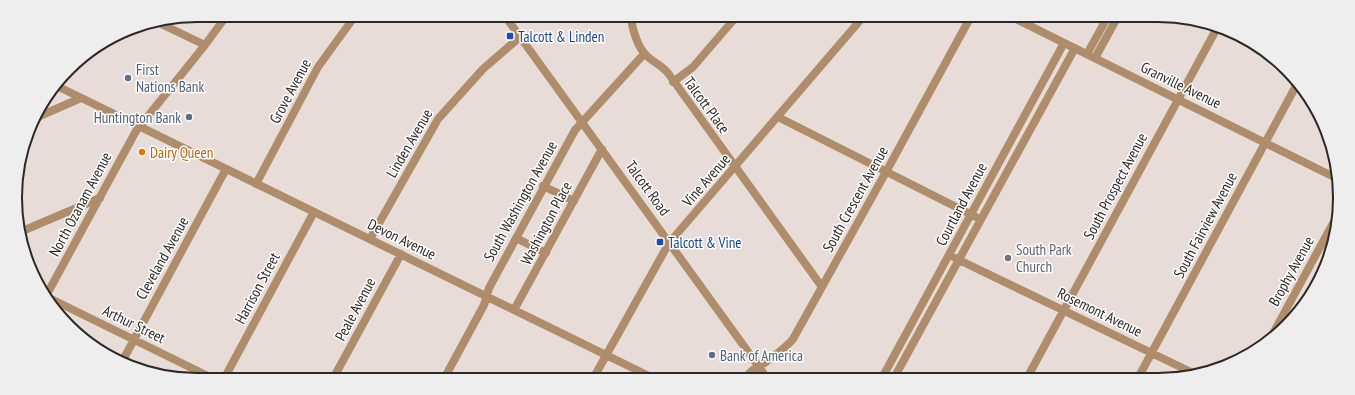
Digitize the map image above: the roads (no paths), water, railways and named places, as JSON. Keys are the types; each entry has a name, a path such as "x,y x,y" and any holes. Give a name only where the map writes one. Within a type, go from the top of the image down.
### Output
{"street":[{"name":"North Ozanam Avenue","path":"50,292 136,131 222,22"},
{"name":"Grove Avenue","path":"256,184 318,67 351,22"},
{"name":"Talcott Road","path":"509,22 763,373"},
{"path":"633,22 638,43 644,54"},
{"path":"673,82 693,67 732,22"},
{"name":"Vine Avenue","path":"596,373 669,243 859,22"},
{"name":"South Crescent Avenue","path":"749,373 790,342 886,172 968,22"},
{"name":"Granville Avenue","path":"1022,22 1331,175"},
{"path":"1091,56 1105,22"},
{"path":"1091,56 1114,22"},
{"path":"163,25 205,45"},
{"name":"South Prospect Avenue","path":"1030,373 1214,31"},
{"name":"Linden Avenue","path":"370,240 438,119 483,69 520,37"},
{"name":"Courtland Avenue","path":"885,373 1064,43"},
{"name":"Courtland Avenue","path":"897,373 1074,48"},
{"name":"Talcott Place","path":"644,54 664,68 822,287"},
{"name":"South Washington Avenue","path":"447,373 484,305 489,288 575,130 644,54"},
{"name":"Devon Avenue","path":"61,88 641,373"},
{"name":"South Fairview Avenue","path":"1141,373 1295,88"},
{"path":"43,114 80,98"},
{"path":"778,117 980,219"},
{"name":"Washington Place","path":"514,310 602,149"},
{"name":"Cleveland Avenue","path":"124,357 226,169"},
{"path":"544,186 574,201"},
{"path":"25,230 100,198"},
{"name":"Harrison Street","path":"227,373 314,212"},
{"name":"Brophy Avenue","path":"1277,326 1330,226"},
{"path":"516,238 546,253"},
{"name":"Peale Avenue","path":"336,373 400,254"},
{"name":"Rosemont Avenue","path":"949,255 1187,370"},
{"name":"Arthur Street","path":"56,302 202,373"}],"place":[{"name":"Talcott & Linden","path":"510,36"},
{"name":"First Nations Bank","path":"128,78"},
{"name":"Huntington Bank","path":"189,117"},
{"name":"Dairy Queen","path":"142,152"},
{"name":"Talcott & Vine","path":"660,242"},
{"name":"South Park Church","path":"1008,258"},
{"name":"Bank of America","path":"712,355"}]}
